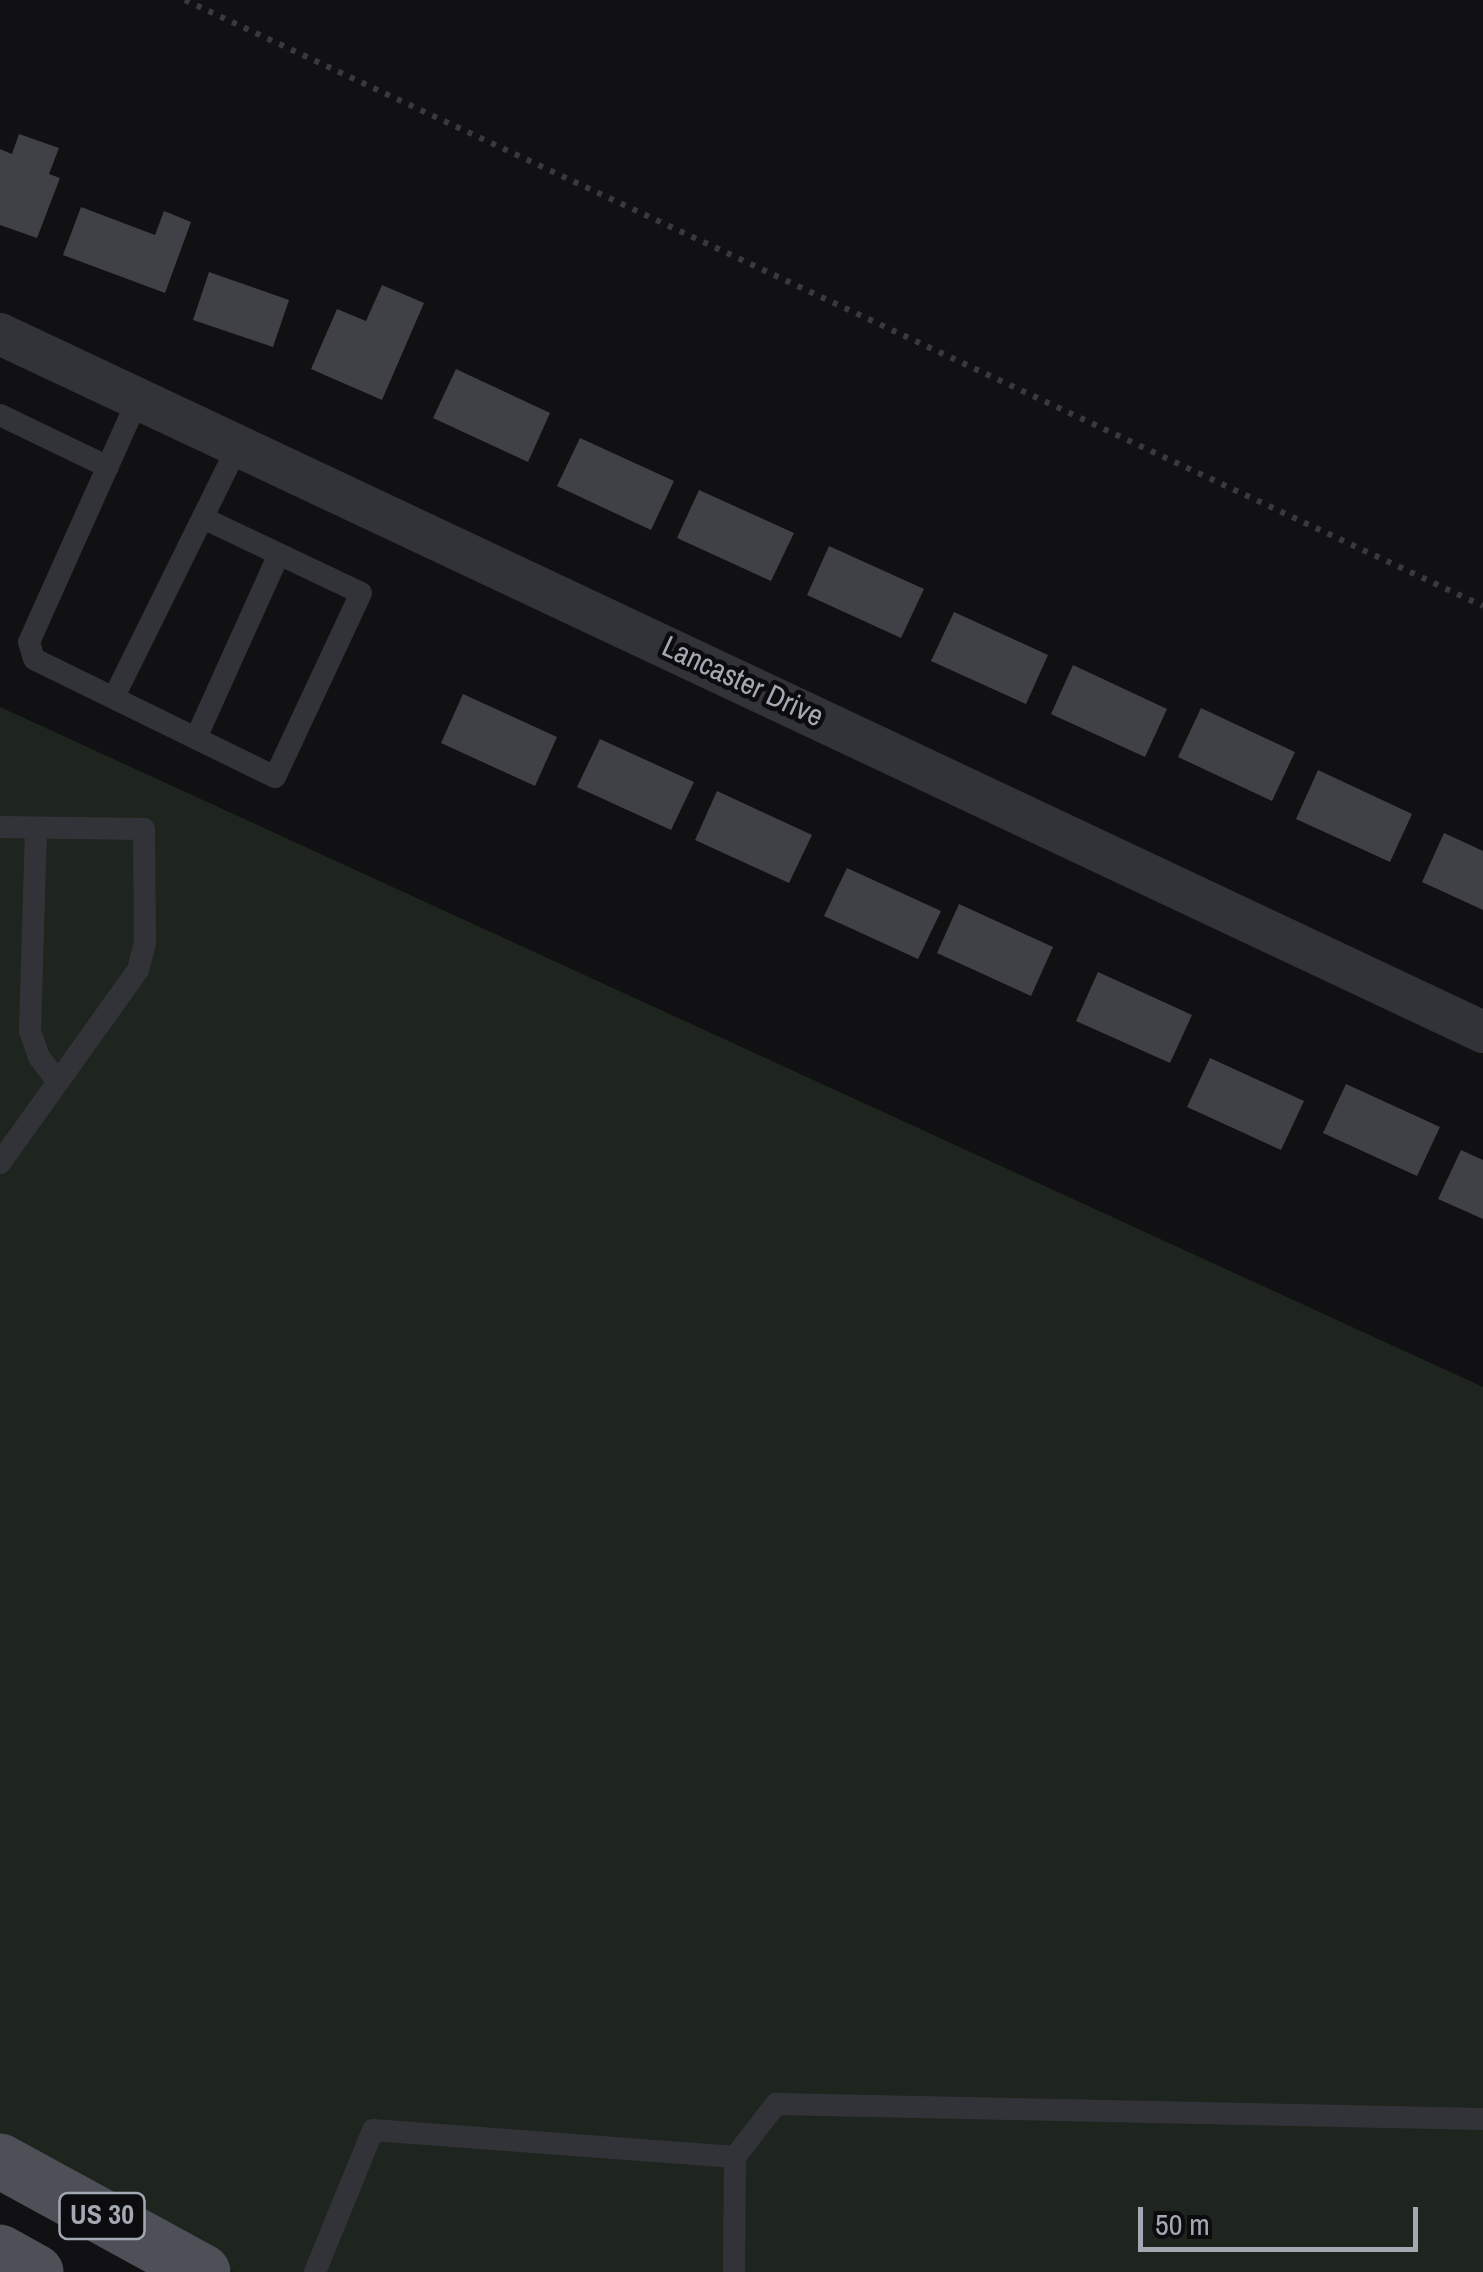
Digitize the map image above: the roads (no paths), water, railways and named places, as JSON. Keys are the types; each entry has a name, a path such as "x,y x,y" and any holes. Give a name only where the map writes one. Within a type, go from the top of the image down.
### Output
{"main road":[{"name":"US 30","path":"0,2161 203,2272"},
{"name":"US 30","path":"0,2252 36,2272"}],"street":[{"name":"Lancaster Drive","path":"0,334 1483,1032"}],"lane":[{"path":"138,399 30,642 34,659 274,777 361,593 203,518"},
{"path":"0,415 108,467"},
{"path":"114,697 238,446"},
{"path":"196,738 279,554"},
{"path":"0,828 144,829 145,943 138,970 0,1163"},
{"path":"36,828 30,1031 38,1058 58,1082"},
{"path":"734,2272 735,2157 776,2104 1483,2119"},
{"path":"315,2272 373,2130 735,2157"}]}
